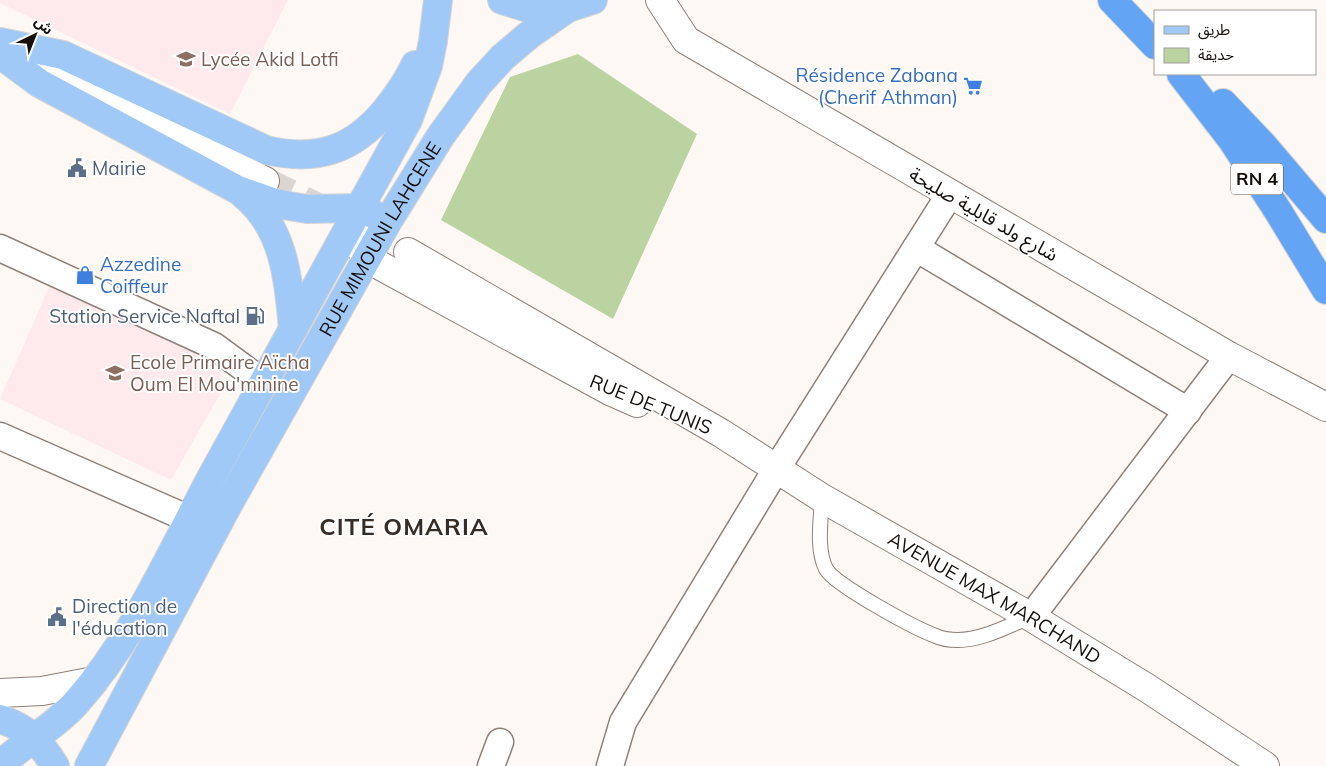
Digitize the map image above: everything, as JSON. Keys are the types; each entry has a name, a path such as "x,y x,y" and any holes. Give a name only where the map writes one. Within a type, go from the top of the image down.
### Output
{"highway":[{"path":"1112,0 1154,37"},
{"path":"1112,0 1154,44"},
{"name":"RN 4","path":"1182,75 1232,140 1326,290"},
{"path":"1194,75 1262,145 1326,219"}],"main road":[{"path":"502,0 528,8 581,4"},
{"name":"شارع ولد قابلية صليحة","path":"660,0 686,40 1228,356 1320,405"},
{"name":"RUE MIMOUNI LAHCENE","path":"90,766 229,503 368,260 388,220 456,113 478,83 528,35 581,4"},
{"path":"0,42 63,56 266,150 286,155 307,155 326,152 344,146 361,136 378,120 411,74 437,8"},
{"name":"RUE MIMOUNI LAHCENE","path":"0,765 16,750 60,719 94,681 129,633 263,382 408,120 428,66 437,8"},
{"path":"0,49 265,181"},
{"path":"0,54 39,82 238,190 255,204 271,227 281,249 287,274 293,329"},
{"path":"238,190 289,206 307,209 360,208 388,220"},
{"path":"360,208 361,249 368,260"},
{"name":"RUE DE TUNIS","path":"408,252 721,433"},
{"name":"RUE DE TUNIS","path":"368,260 610,392 721,433"},
{"name":"AVENUE MAX MARCHAND","path":"721,433 822,498 1031,617 1147,688 1265,766"},
{"path":"0,692 42,691 94,681"},
{"path":"0,718 14,724 35,738 55,766"}],"street":[{"path":"610,766 623,722 777,468 950,194"},
{"path":"0,248 214,346 263,382"},
{"path":"916,248 1188,411"},
{"path":"1031,617 1228,356"},
{"path":"0,436 189,519"},
{"path":"491,766 500,742"}],"lane":[{"path":"822,498 820,552 827,570 840,584 921,631 938,638 958,640 977,638 1031,617"}],"shaded area":[{"name":"Lycée Akid Lotfi","path":"0,0 288,0 230,114 0,3"},
{"name":"Ecole Primaire Aïcha Oum El Mou'minine","path":"50,285 216,359 224,387 171,480 0,399"}],"green space":[{"path":"578,54 697,134 613,319 441,220 510,77"}],"tunnel":[{"path":"265,181 320,208"}],"place":[{"name":"Lycée Akid Lotfi","path":"186,59"},
{"name":"Résidence Zabana (Cherif Athman)","path":"973,86"},
{"name":"Mairie","path":"77,168"},
{"name":"Azzedine Coiffeur","path":"85,275"},
{"name":"Station Service Naftal","path":"255,316"},
{"name":"Ecole Primaire Aïcha Oum El Mou'minine","path":"115,373"},
{"name":"Direction de l'éducation","path":"57,617"}],"district":[{"name":"CITÉ OMARIA","path":"404,527"}]}
